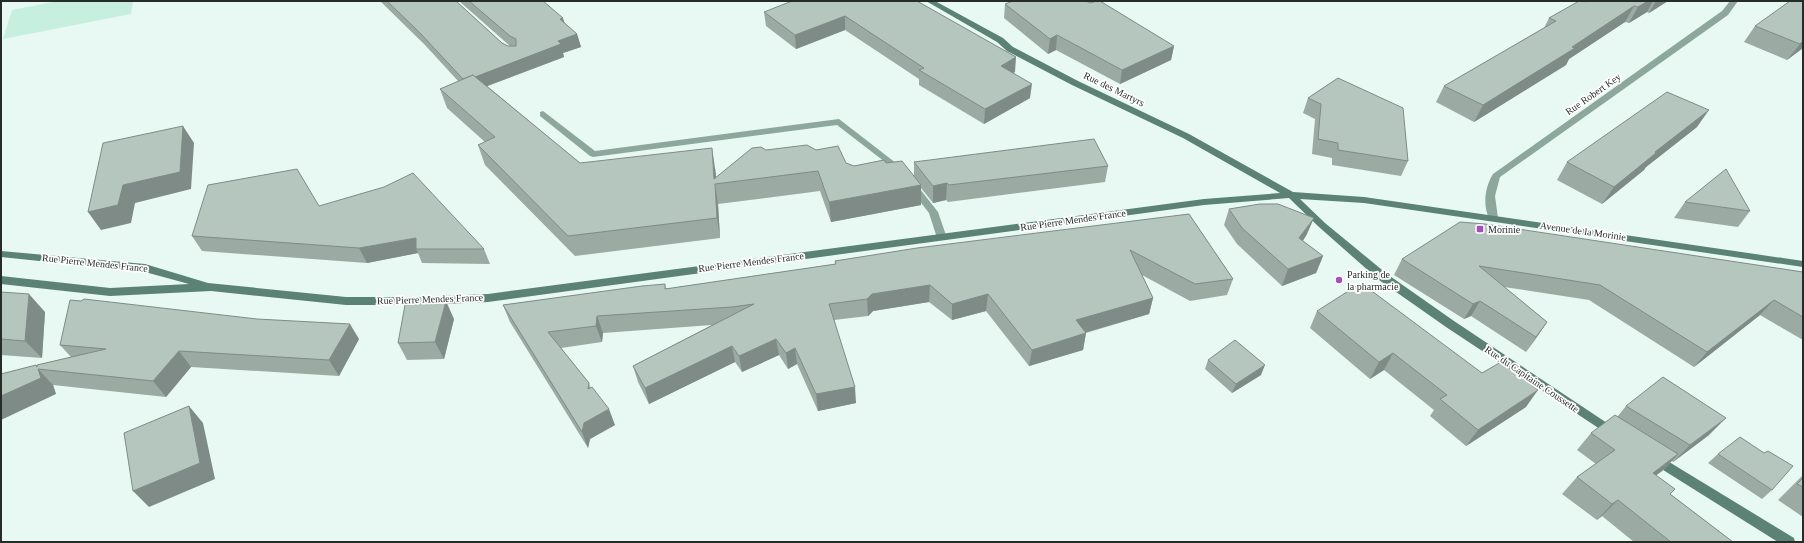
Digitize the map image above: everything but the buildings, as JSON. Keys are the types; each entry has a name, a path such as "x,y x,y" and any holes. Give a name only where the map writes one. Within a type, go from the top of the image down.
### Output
{"main road":[{"name":"Rue des Martyrs","path":"930,1 1000,40 1010,49 1075,83 1186,136 1290,195"},
{"name":"Avenue de la Morinie","path":"1290,195 1364,200 1803,264"},
{"name":"Rue Pierre Mendes France","path":"1,280 110,292 211,287 346,301 420,301 488,298 1204,202 1290,195"},
{"name":"Rue du Capitaine Coussette","path":"1290,195 1322,225 1383,277 1450,324 1620,437"},
{"name":"Rue Pierre Mendes France","path":"1,254 145,268 211,287"},
{"path":"1647,454 1789,542"}],"street":[{"name":"Rue Robert Key","path":"1493,218 1488,197 1496,176 1726,13 1734,1"},
{"path":"543,114 594,154 839,122 899,168 933,212 942,238"}],"green space":[{"path":"58,1 133,1 131,14 3,39 12,10"}],"place":[{"name":"Morinie","path":"1480,229"},
{"name":"Parking de la pharmacie","path":"1339,280"}]}
